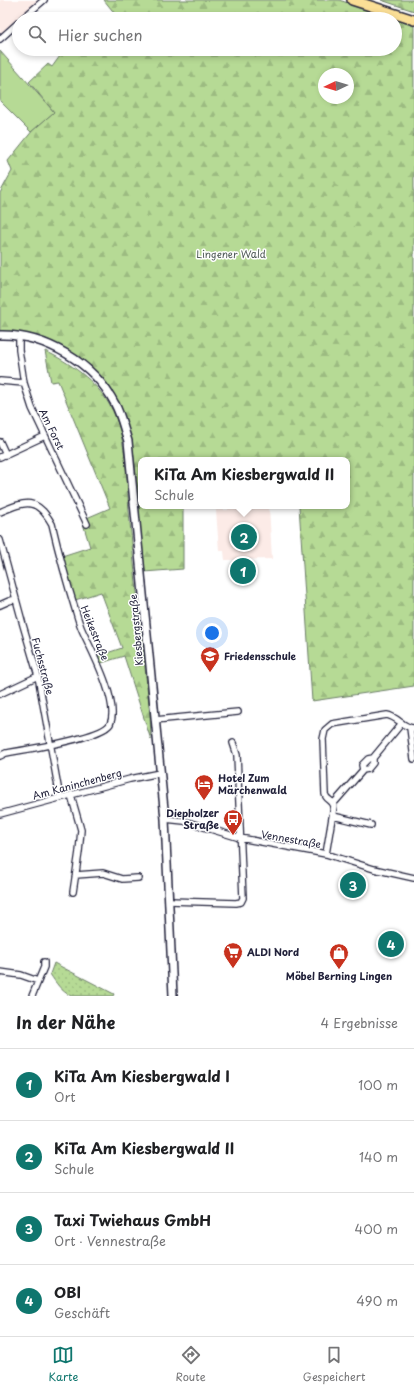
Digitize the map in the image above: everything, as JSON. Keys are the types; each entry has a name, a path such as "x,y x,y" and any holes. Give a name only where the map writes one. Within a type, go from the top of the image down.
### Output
{"main road":[{"path":"352,0 389,12"},
{"path":"402,16 414,20"}],"street":[{"path":"30,12 44,0"},
{"path":"0,40 12,29"},
{"name":"Kiesbergstraße","path":"0,335 42,342 61,350 92,373 104,387 115,404 128,441 154,720 165,819 173,996"},
{"name":"Am Forst","path":"19,337 19,350 24,382 32,408 87,524"},
{"path":"0,381 24,382"},
{"path":"0,457 45,436"},
{"path":"0,442 6,454"},
{"name":"Heikestraße","path":"0,512 17,505 26,504 34,505 46,513 49,518 83,632 102,674 111,705 112,716 110,724 104,730 96,734 50,746 6,753 0,756"},
{"name":"Fuchsstraße","path":"0,540 38,676 60,798"},
{"path":"0,605 16,599"},
{"path":"0,694 38,676"},
{"path":"154,720 238,712"},
{"path":"334,803 326,797 325,794 323,739 324,733 332,724 388,715 392,716 412,728 414,759"},
{"path":"326,854 334,803 362,770 368,769 373,763 373,758 402,723"},
{"path":"169,901 228,903 240,902 243,898 237,755 233,743"},
{"name":"Am Kaninchenberg","path":"0,814 130,779 160,773"},
{"path":"71,795 81,830 73,892"},
{"path":"333,816 371,825"},
{"name":"Vennestraße","path":"165,819 184,821 240,838 326,854 374,869 414,878"},
{"path":"76,875 103,873 122,879 138,878"},
{"path":"32,996 44,967 44,962"},
{"path":"0,972 21,975 38,981"}],"shaded area":[{"path":"0,0 40,0 27,12 12,12 12,26 0,37"},
{"path":"269,509 272,559 225,560 224,551 219,551 216,510"}],"green space":[{"name":"Lingener Wald","path":"104,0 339,0 375,12 114,12"},
{"path":"381,0 414,0 414,11"},
{"name":"Lingener Wald","path":"402,21 414,25 414,686 312,701 299,509 350,509 350,457 138,457 138,501 135,465 131,440 125,419 92,373 31,337 0,331 0,193 12,171 8,161 33,130 54,112 29,82 48,64 52,67 60,56 402,56"},
{"path":"0,51 54,112 31,132 0,101"},
{"path":"45,351 81,373 97,388 109,404 120,431 126,462 132,547 150,713 151,740 124,656 101,663 98,656 122,648 101,592 75,600 62,556 90,547 82,520 110,508 58,381 51,382"},
{"name":"Lingener Wald","path":"139,509 183,509 183,569 144,572"},
{"path":"54,963 114,994 113,996 71,996 67,994 50,974"}],"place":[{"name":"KiTa Am Kiesbergwald II","path":"244,537"},
{"name":"KiTa Am Kiesbergwald I","path":"243,571"},
{"name":"Friedensschule","path":"210,673"},
{"name":"Hotel Zum Märchenwald","path":"204,801"},
{"name":"Diepholzer Straße","path":"233,836"},
{"name":"Taxi Twiehaus GmbH","path":"353,885"},
{"name":"OBI","path":"391,944"},
{"name":"ALDI Nord","path":"233,969"},
{"name":"Möbel Berning Lingen","path":"339,970"}]}
